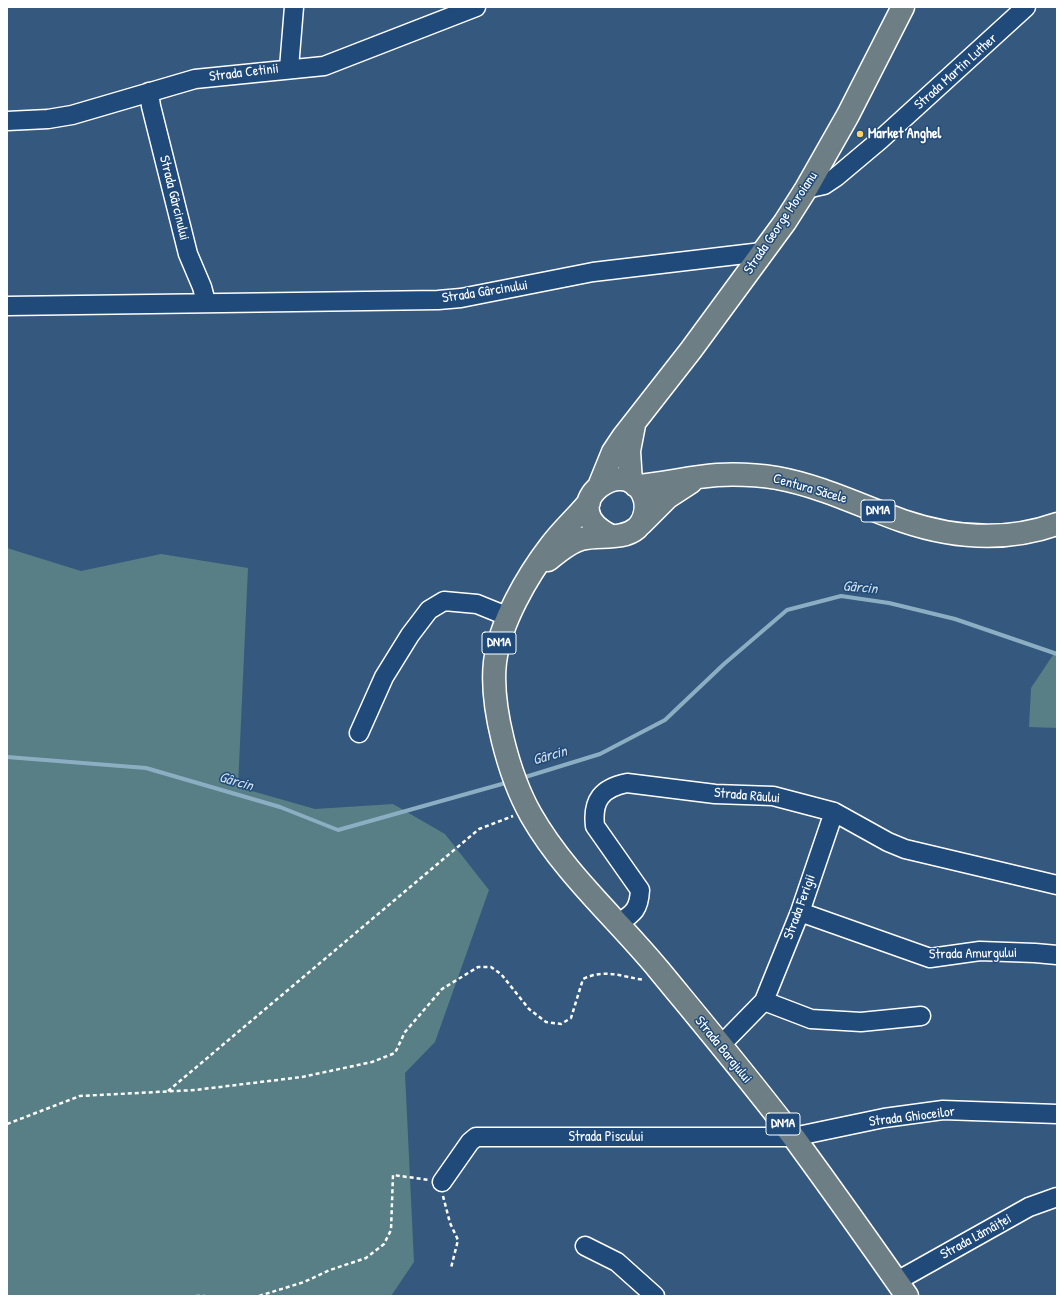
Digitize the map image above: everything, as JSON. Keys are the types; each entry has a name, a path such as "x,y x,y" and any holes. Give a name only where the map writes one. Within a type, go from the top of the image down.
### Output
{"main road":[{"name":"Strada George Moroianu","path":"600,484 613,452 634,422 691,350 806,189 844,122 903,7"},
{"path":"634,422 630,451 634,484 642,492 645,505 644,517 640,525"},
{"name":"Centura Săcele","path":"634,484 700,477 737,475 763,476 791,481 826,491 903,521 948,533 992,536 1032,531 1057,524"},
{"name":"Centura Săcele","path":"640,525 668,497 700,477"},
{"name":"DN1A","path":"530,813 506,753 498,717 494,689 495,663 499,644 509,617 531,575 551,544 589,502 592,493 600,484 610,479 621,479 634,484"},
{"path":"589,502 589,514 593,523 600,530 611,536"},
{"name":"DN1A","path":"531,575 568,545 586,538 622,536 633,532 640,525"},
{"name":"Strada Barajului","path":"530,813 565,864 661,972 793,1137 901,1291"}],"street":[{"path":"289,68 294,7"},
{"name":"Strada Cetinii","path":"7,121 48,119 72,115 195,79 289,68 324,66 476,7"},
{"name":"Strada Martin Luther","path":"806,189 824,185 836,177 880,140 1026,7"},
{"name":"Strada Gârcinului","path":"150,92 151,106 188,254 202,287 206,302"},
{"name":"Strada Gârcinului","path":"7,306 206,302 438,300 461,298 593,272 762,252"},
{"path":"359,733 384,678 410,635 428,610 444,602 477,604 509,617"},
{"name":"Strada Râului","path":"619,923 634,913 639,902 640,890 595,826 594,814 596,803 601,796 617,786 627,784 640,784 715,794 773,796 834,812 888,842 905,849 1057,885"},
{"name":"Strada Ferigii","path":"720,1046 764,1001 800,912 834,812"},
{"name":"Strada Amurgului","path":"800,912 930,958 980,951 1035,953 1057,956"},
{"path":"764,1001 811,1019 861,1022 920,1016"},
{"name":"Strada Ghioceilor","path":"793,1137 884,1118 943,1110 1057,1114"},
{"name":"Strada Piscului","path":"442,1182 470,1142 476,1137 793,1137"},
{"name":"Strada Lămâiței","path":"901,1291 1029,1207 1057,1197"},
{"path":"585,1246 617,1262 655,1296"}],"path":[{"path":"168,1091 479,829 506,817 530,813"},
{"path":"7,1124 80,1096 168,1091 302,1077 372,1062 395,1053 404,1032 442,989 478,967 491,967 501,974 529,1009 546,1022 561,1024 571,1018 583,979 596,973 614,973 647,980 661,972"},
{"path":"259,1296 304,1282 330,1270 366,1258 384,1244 391,1230 393,1175 442,1182 445,1207 450,1223 458,1240 451,1268"},
{"path":"196,1296 205,1296"}],"green space":[{"path":"7,548 81,571 161,554 248,568 238,787 315,809 393,804 445,834 489,890 435,1042 405,1073 414,1262 391,1296 7,1296"},
{"path":"1057,649 1057,728 1029,727 1031,688"}],"waterway":[{"name":"Gârcin","path":"522,778 600,754 665,720 724,664 787,610 841,596 889,603 955,619 1057,654"},
{"name":"Gârcin","path":"7,757 146,768 280,807 338,830 509,782"}],"place":[{"name":"Market Anghel","path":"860,134"}]}
